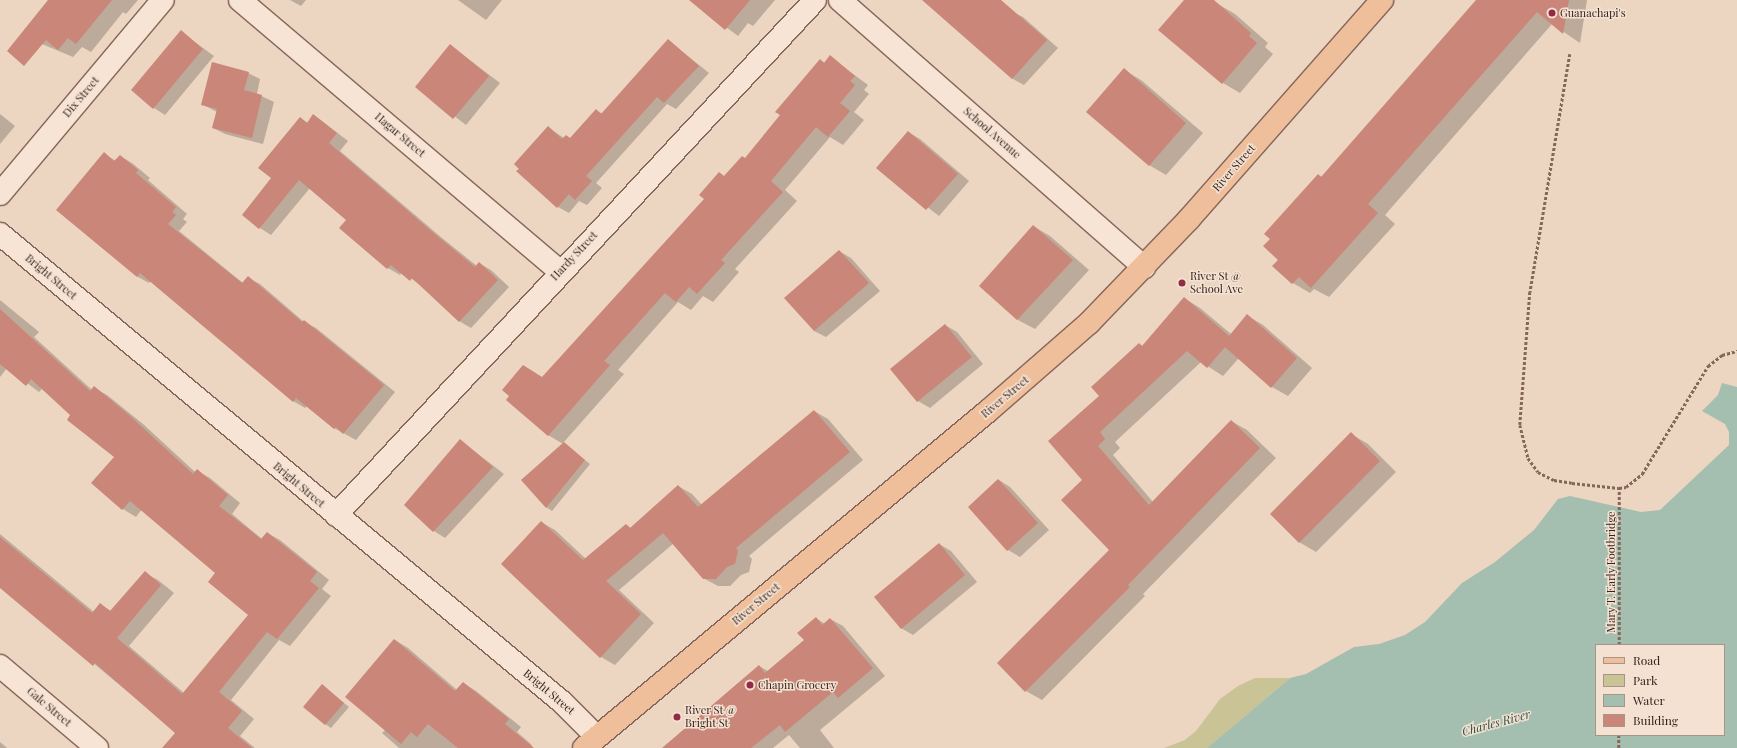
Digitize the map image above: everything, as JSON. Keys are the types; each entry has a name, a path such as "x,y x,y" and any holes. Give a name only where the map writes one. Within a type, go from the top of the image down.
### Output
{"main road":[{"name":"River Street","path":"590,742 1046,362 1144,267 1382,0"}],"street":[{"name":"Dix Street","path":"0,194 163,0"},
{"name":"Hagar Street","path":"240,0 560,271"},
{"name":"Hardy Street","path":"336,515 560,271 815,0"},
{"name":"School Avenue","path":"840,0 1144,267"},
{"name":"Bright Street","path":"0,234 562,702 590,742"},
{"name":"Gale Street","path":"0,666 97,748"}],"path":[{"path":"1570,54 1530,292 1520,425 1528,458 1538,472 1554,480 1619,488 1626,487 1642,474 1708,366 1722,355 1737,352"},
{"name":"Mary T. Early Footbridge","path":"1619,488 1619,644"},
{"path":"1619,736 1619,748"}],"green space":[{"path":"1255,678 1290,678 1207,748 1164,748 1185,740 1196,731 1220,699 1238,686"}],"water":[{"name":"Charles River","path":"1722,383 1737,387 1737,748 1207,748 1290,678 1306,674 1354,647 1379,644 1405,635 1425,622 1462,583 1495,562 1534,530 1558,499 1570,496 1641,512 1660,510 1729,445 1729,432 1725,424 1702,411 1718,395"}],"building":[{"path":"48,0 112,0 76,44 68,38 58,50 46,40 24,66 7,51"},
{"path":"689,0 750,0 725,30"},
{"path":"922,0 1001,0 1047,40 1012,79"},
{"path":"1184,0 1214,0 1251,33 1249,36 1257,43 1222,84 1158,30"},
{"path":"1476,0 1569,0 1563,34 1537,12 1368,204 1378,213 1311,288 1299,277 1292,284 1272,266 1278,260 1263,246 1270,239 1264,234 1318,174 1321,177"},
{"path":"181,30 203,49 153,109 131,90"},
{"path":"668,39 699,66 664,103 657,97 586,176 592,181 575,200 569,194 557,208 516,171 519,169 514,164 548,126 562,139 566,135 570,138 596,109 601,114"},
{"path":"450,44 489,76 453,119 415,87"},
{"path":"830,55 855,76 850,81 855,85 840,103 850,111 828,137 816,127 771,181 783,192 721,260 725,263 697,294 689,287 676,302 665,293 604,361 610,365 548,436 506,400 509,396 502,390 523,365 542,377 704,199 699,195 719,172 724,176 742,156 745,158 780,115 775,112 820,59 824,63"},
{"path":"212,62 249,72 244,90 262,95 252,138 212,128 217,109 201,105"},
{"path":"1124,68 1186,123 1149,166 1086,112"},
{"path":"313,114 337,133 329,143 475,267 479,262 498,280 459,322 412,278 410,281 391,265 387,269 339,228 346,220 299,180 259,229 242,215 271,178 258,168 300,117 307,123"},
{"path":"908,131 958,174 926,210 876,168"},
{"path":"104,152 114,161 120,155 138,170 136,173 176,207 172,212 176,215 168,224 242,283 248,276 302,322 304,320 384,385 343,434 336,427 334,429 296,398 293,402 140,273 137,277 56,210"},
{"path":"1033,225 1073,260 1017,320 979,286"},
{"path":"839,250 869,283 814,331 784,298"},
{"path":"1184,297 1229,336 1247,314 1297,358 1271,388 1225,347 1207,368 1187,351 1100,432 1105,439 1098,446 1149,505 1231,420 1260,448 1128,585 1130,587 1025,692 997,663 1109,550 1061,500 1082,480 1048,441 1099,396 1091,387 1139,343 1142,346"},
{"path":"0,309 90,391 94,386 129,415 193,474 197,469 228,495 219,506 261,539 267,532 317,572 310,581 319,588 277,639 267,632 219,692 242,711 228,728 252,748 162,748 175,733 95,663 93,666 0,588 0,537 92,613 100,603 110,611 145,571 161,585 117,638 182,694 248,615 208,582 215,573 130,501 122,510 91,483 114,457 67,420 70,415 31,379 26,386 0,364"},
{"path":"945,324 972,357 917,402 890,369"},
{"path":"814,410 850,452 736,548 738,551 735,564 727,567 716,579 703,579 663,533 606,581 641,614 600,658 501,564 541,521 583,560 626,524 630,528 678,485 698,507"},
{"path":"1351,432 1380,461 1299,543 1270,514"},
{"path":"460,439 493,467 433,532 404,505"},
{"path":"564,442 585,460 546,508 521,480"},
{"path":"998,479 1038,523 1007,551 968,507"},
{"path":"939,543 965,575 901,629 874,597"},
{"path":"816,617 822,625 830,618 873,668 838,698 833,692 785,732 780,725 751,748 662,748 759,665 765,673 804,640 797,633"},
{"path":"394,639 455,691 463,682 509,719 505,724 534,748 458,748 428,724 417,737 411,732 401,744 345,697"},
{"path":"322,684 344,703 325,725 303,707"}],"place":[{"name":"Guanachapi's","path":"1552,13"},
{"name":"River St @ School Ave","path":"1182,283"},
{"name":"Chapin Grocery","path":"750,685"},
{"name":"River St @ Bright St","path":"677,717"}]}
